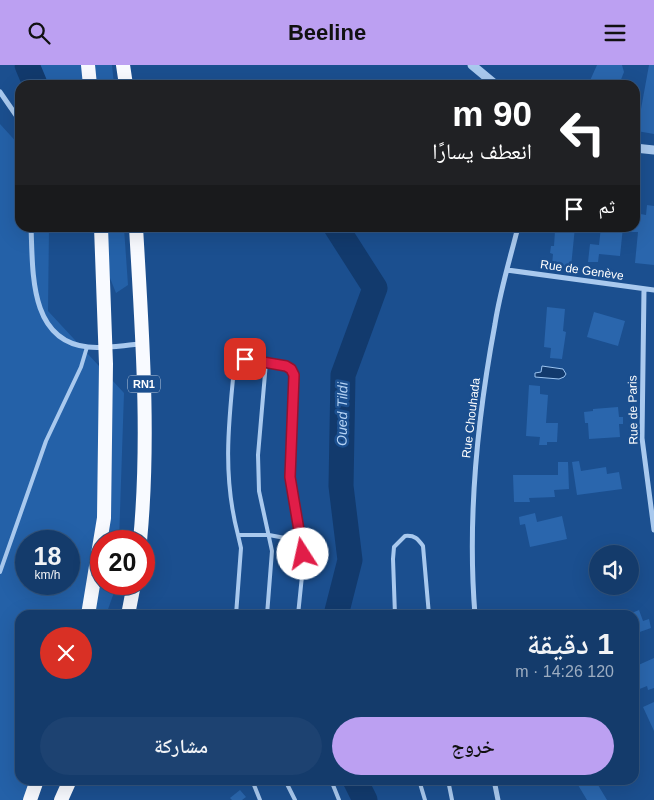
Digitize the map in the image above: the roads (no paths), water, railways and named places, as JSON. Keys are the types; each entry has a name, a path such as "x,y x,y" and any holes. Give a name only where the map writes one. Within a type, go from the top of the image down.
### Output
{"highway":[{"path":"88,65 90,80"},
{"path":"124,65 126,80"},
{"path":"89,610 104,518 106,347 101,232"},
{"name":"RN1","path":"136,232 143,343 145,453 141,530"},
{"path":"129,610 132,595"},
{"path":"30,800 35,785"},
{"path":"61,800 68,785"}],"street":[{"path":"472,65 490,80"},
{"path":"0,92 15,114"},
{"path":"640,149 654,150"},
{"path":"31,232 33,276 38,302 48,327 62,340 86,347 143,343"},
{"name":"Rue Chouhada","path":"474,610 471,509 477,441 495,322 517,232"},
{"name":"Rue de Genève","path":"507,270 654,290"},
{"name":"Rue de Paris","path":"644,289 642,438 654,530"},
{"path":"495,785 498,800"}],"lane":[{"path":"0,572 46,441 81,367 86,347"},
{"path":"236,610 241,548 230,496 227,456 234,369 239,360 245,359 286,366 291,369 294,375 290,477 301,541 303,566 299,610"},
{"path":"266,362 258,455 259,491 272,551 267,610"},
{"path":"238,535 269,535 301,541"},
{"path":"395,610 392,559 394,547 405,536 411,536 418,539 424,546 429,610"},
{"path":"254,785 259,799"},
{"path":"288,785 295,800"},
{"path":"333,785 339,800"},
{"path":"420,785 425,800"},
{"path":"449,785 452,800"}],"waterway":[{"name":"Oued Tildi","path":"27,65 33,80"},
{"name":"Oued Tildi","path":"337,610 350,560 341,486 343,375 375,288 339,232"},
{"name":"Oued Tildi","path":"358,785 365,800"}]}
